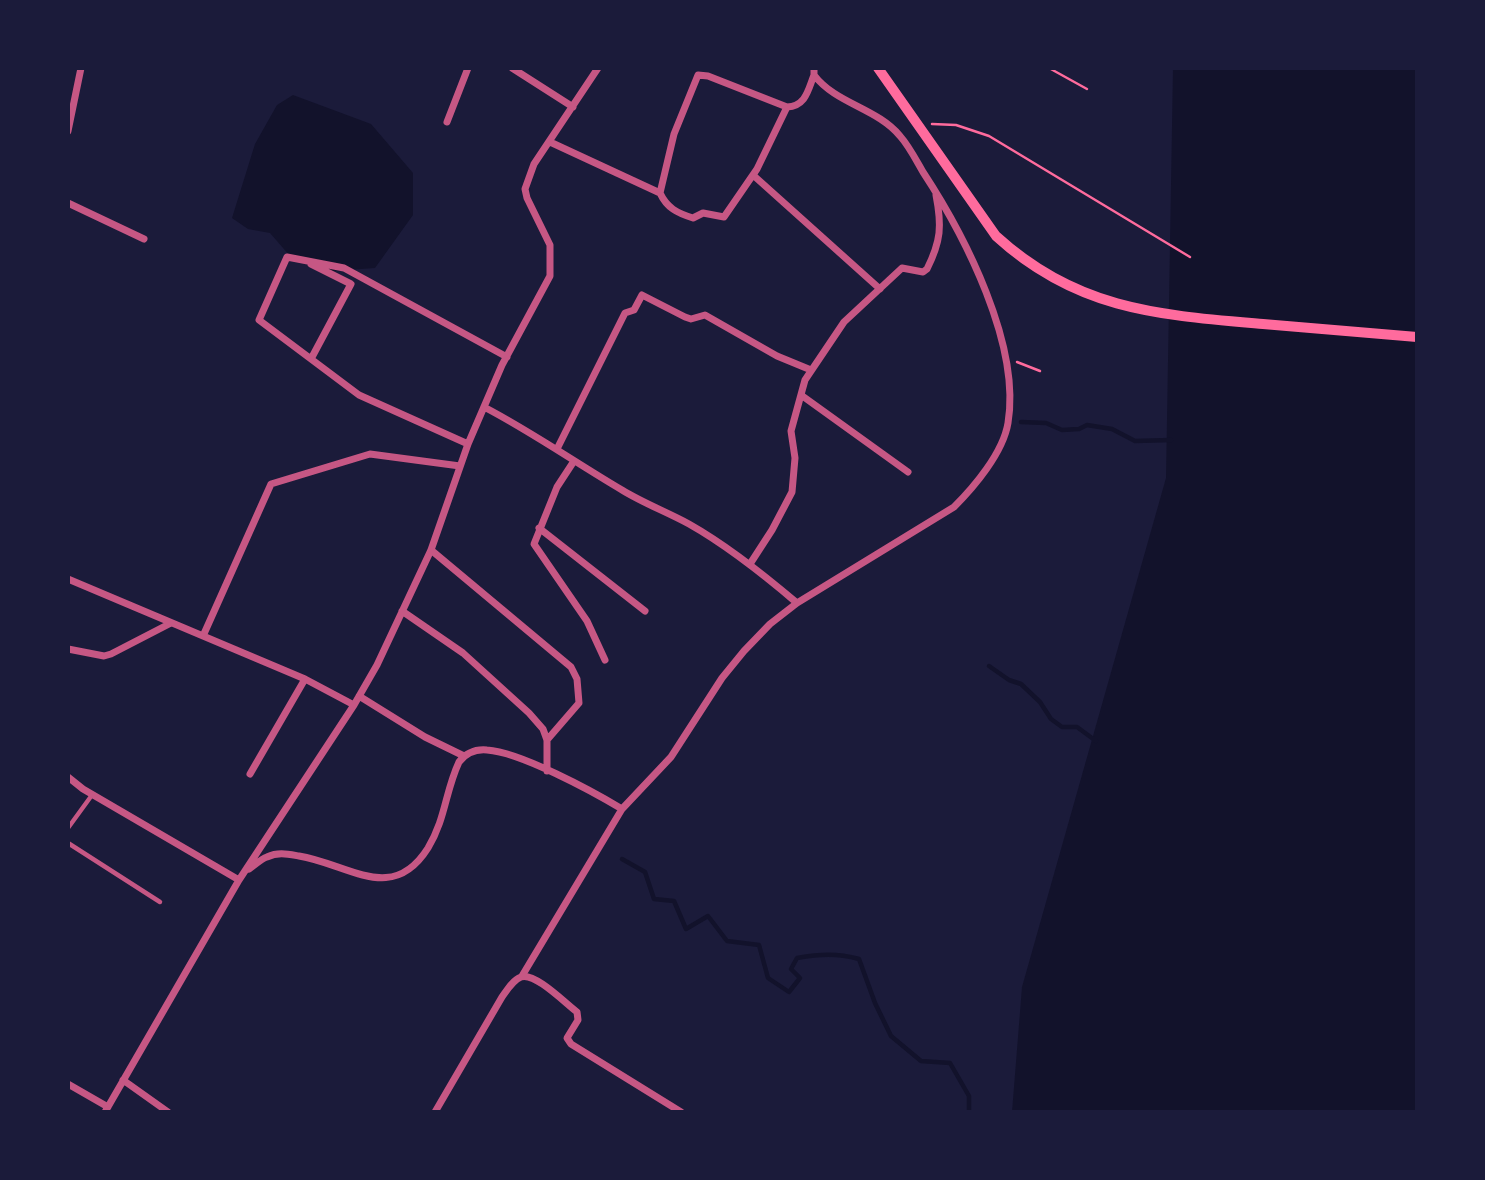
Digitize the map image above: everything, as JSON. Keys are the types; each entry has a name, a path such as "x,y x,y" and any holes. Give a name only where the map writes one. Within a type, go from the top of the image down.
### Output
{"main road":[{"path":"878,68 996,236 1019,257 1079,291 1125,307 1174,317 1417,337"}],"street":[{"path":"68,131 81,68"},
{"path":"447,122 468,68"},
{"path":"512,68 573,107"},
{"path":"68,1084 106,1109 239,880 359,696 431,550 468,444 484,407 550,276 550,245 525,189 534,164 598,68"},
{"path":"787,107 752,175 723,218 704,214 693,218 676,213 664,202 660,193 674,134 700,74 787,107 795,107 805,98 814,72"},
{"path":"435,1112 502,997 522,976 622,809 670,757 722,678 744,651 770,624 797,603 954,507 972,488 1002,441 1008,426 1010,408 1007,359 987,298 966,247 936,191 900,136 864,110 822,86 814,72"},
{"path":"550,142 660,193"},
{"path":"752,175 880,289"},
{"path":"750,564 782,514 792,492 794,458 791,431 803,385 844,322 902,268 923,272 927,269 941,236 936,191"},
{"path":"68,203 144,239"},
{"path":"468,444 359,395 259,320 287,257 344,268 507,357"},
{"path":"302,260 351,284 311,359"},
{"path":"557,449 625,313 634,310 642,295 691,319 705,315 777,356 811,370"},
{"path":"801,395 908,472"},
{"path":"484,407 626,493 689,524 750,564 797,603"},
{"path":"204,636 271,484 370,454 460,466"},
{"path":"573,461 557,487 534,540 535,547 587,621 605,660"},
{"path":"539,528 645,611"},
{"path":"431,550 571,667 576,679 579,703 547,740"},
{"path":"68,579 305,679 354,705"},
{"path":"402,611 463,653 529,713 543,729 547,740 547,771"},
{"path":"68,649 104,656 171,623"},
{"path":"250,774 305,679"},
{"path":"359,696 425,737 464,756 485,750 499,752 547,771 622,809"},
{"path":"246,872 265,857 281,853 384,879 406,874 427,848 442,820 454,773 464,756"},
{"path":"68,777 92,794 239,880"},
{"path":"522,976 541,982 577,1012 578,1020 567,1038 571,1044 681,1112"},
{"path":"123,1080 168,1112"}],"lane":[{"path":"68,828 92,794"},
{"path":"68,844 160,902"}],"path":[{"path":"1049,68 1087,89"},
{"path":"923,125 939,122 989,136 1190,257"},
{"path":"1007,359 1040,371"}],"shaded area":[{"path":"1173,68 1417,68 1417,1112 1012,1112 1022,987 1166,478"},
{"path":"293,95 371,124 413,173 413,215 375,268 332,271 290,256 270,233 248,229 232,218 255,144 277,105"}],"waterway":[{"path":"1021,422 1046,423 1062,430 1079,429 1087,425 1112,429 1135,441 1171,440"},
{"path":"989,666 1009,680 1021,684 1040,702 1051,719 1062,727 1077,727 1096,741"},
{"path":"622,859 645,872 654,899 674,901 686,929 708,916 727,941 759,945 768,978 789,992 800,978 791,969 797,958 828,955 859,959 875,1003 891,1036 921,1061 950,1063 969,1096 969,1112"}]}
